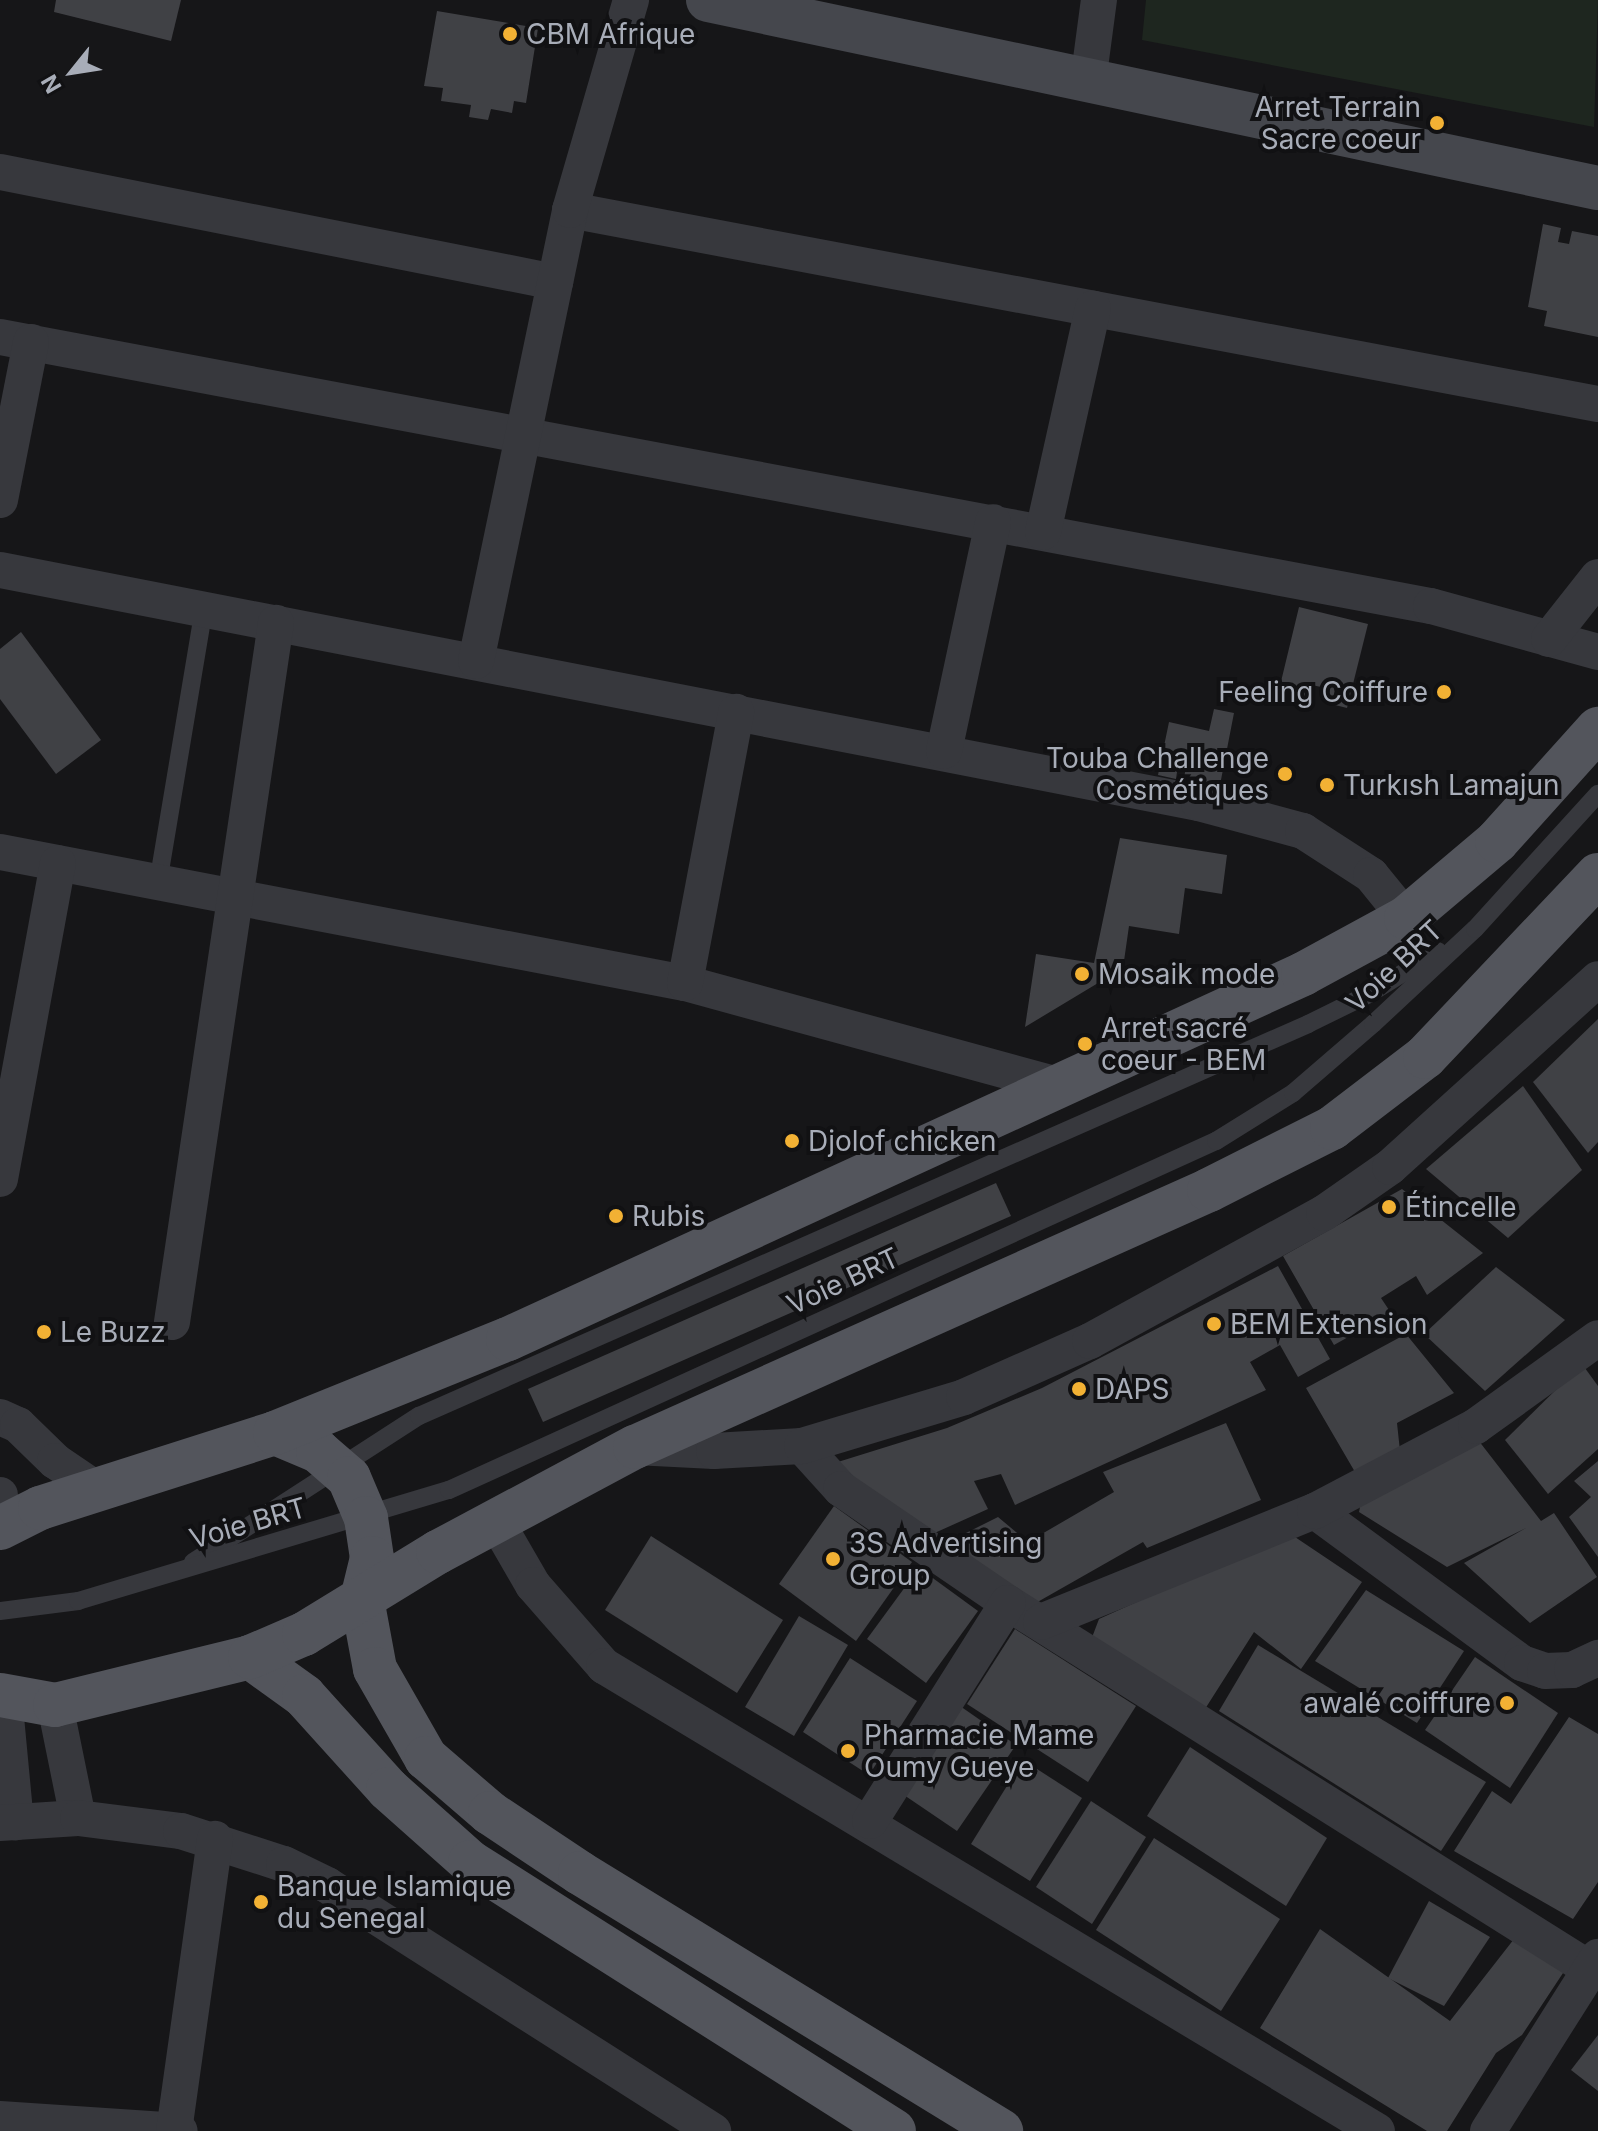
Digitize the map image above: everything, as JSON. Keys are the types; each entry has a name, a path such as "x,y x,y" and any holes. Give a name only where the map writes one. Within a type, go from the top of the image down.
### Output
{"main road":[{"path":"0,1528 96,1489 194,1463 275,1433 646,1278 1055,1084 1303,974 1406,918 1497,841 1598,729"},
{"path":"1,1694 55,1705 250,1657 304,1634 496,1521 635,1447 1209,1190 1332,1128 1425,1057 1598,875"},
{"path":"275,1433 318,1451 349,1478 366,1518 372,1558 362,1599 375,1669 426,1758 490,1813 1001,2131"},
{"path":"250,1657 304,1696 388,1789 470,1862 894,2131"}],"street":[{"path":"476,661 521,431 570,210 631,0"},
{"path":"708,0 1598,188"},
{"path":"1088,82 1099,0"},
{"path":"0,172 555,282"},
{"path":"570,210 1598,404"},
{"path":"1043,532 1093,309"},
{"path":"0,500 16,340 521,431 1431,606 1598,652"},
{"path":"944,751 993,522"},
{"path":"0,570 944,751 1199,803 1303,831 1371,875 1406,918"},
{"path":"1549,639 1598,577"},
{"path":"172,1322 276,623"},
{"path":"685,983 736,712"},
{"path":"0,852 685,983 1055,1084"},
{"path":"0,1179 58,863"},
{"path":"635,1447 714,1451 802,1446 964,1397 1090,1341 1324,1213 1390,1167 1598,979"},
{"path":"1041,1622 1315,1511 1476,1426 1598,1338"},
{"path":"0,1417 18,1425 55,1461 96,1489"},
{"path":"802,1446 841,1489 1008,1603 1594,1963 1488,2131"},
{"path":"1315,1511 1522,1663 1545,1671 1572,1670 1598,1658"},
{"path":"496,1521 533,1585 604,1666 870,1821 1377,2131"},
{"path":"870,1821 1008,1603"},
{"path":"1,1694 8,1822 78,1818 215,1839 327,1885 713,2131"},
{"path":"55,1705 78,1818"},
{"path":"0,2119 176,2130 215,1839"}],"lane":[{"path":"158,883 204,609"},
{"name":"Voie BRT","path":"0,1611 78,1601 366,1518 449,1490 620,1415 1216,1141 1293,1093 1475,929 1598,794"},
{"name":"Voie BRT","path":"175,1573 419,1416 1308,1024 1371,993 1475,929"}],"shaded area":[{"path":"1146,0 1598,0 1594,127 1142,40"}],"building":[{"path":"56,0 181,0 171,41 54,12"},
{"path":"437,11 538,28 526,103 514,101 512,113 491,109 488,120 469,117 471,105 441,101 443,88 424,86"},
{"path":"1543,224 1561,228 1558,242 1569,244 1572,231 1598,236 1598,337 1544,326 1547,311 1528,307"},
{"path":"1299,607 1368,624 1347,708 1327,703 1330,689 1312,685 1308,701 1278,694"},
{"path":"21,632 101,740 56,774 0,699 0,649"},
{"path":"1214,709 1234,713 1220,785 1184,778 1186,767 1178,765 1176,779 1158,775 1169,722 1209,731"},
{"path":"1120,838 1227,855 1222,894 1185,888 1179,934 1129,926 1123,968 1025,1027 1036,954 1094,963"},
{"path":"1598,1019 1598,1142 1588,1153 1533,1082"},
{"path":"1523,1086 1582,1170 1508,1238 1426,1169"},
{"path":"996,1183 1011,1216 543,1422 528,1389"},
{"path":"1402,1189 1483,1253 1427,1295 1416,1276 1381,1298 1391,1313 1334,1345 1283,1256"},
{"path":"1278,1266 1330,1359 1298,1377 1280,1345 1250,1362 1266,1390 1015,1505 1001,1474 974,1481 988,1509 919,1540 825,1466 947,1428 1042,1388"},
{"path":"1496,1267 1565,1320 1485,1391 1424,1334"},
{"path":"1406,1334 1454,1393 1397,1423 1400,1451 1355,1472 1306,1388"},
{"path":"1582,1364 1598,1386 1598,1449 1548,1494 1505,1440"},
{"path":"1226,1423 1261,1500 1147,1548 1143,1542 1027,1608 932,1550 998,1517 1028,1542 1114,1492 1103,1472"},
{"path":"1475,1436 1541,1521 1554,1513 1597,1577 1530,1623 1464,1563 1526,1528 1447,1567 1359,1512 1364,1488"},
{"path":"1598,1461 1598,1557 1569,1517 1591,1497 1574,1481"},
{"path":"834,1506 912,1562 856,1641 779,1584"},
{"path":"1289,1533 1362,1582 1301,1669 1254,1632 1205,1709 1088,1648 1099,1619"},
{"path":"651,1536 783,1620 737,1693 605,1610"},
{"path":"919,1568 978,1611 926,1683 867,1639"},
{"path":"1366,1590 1464,1651 1417,1723 1315,1661"},
{"path":"799,1616 848,1645 794,1736 745,1707"},
{"path":"1015,1629 1136,1706 1088,1782 967,1704"},
{"path":"1258,1645 1486,1782 1441,1851 1219,1711"},
{"path":"1475,1657 1558,1713 1510,1788 1425,1730"},
{"path":"850,1658 917,1701 869,1775 803,1732"},
{"path":"960,1706 1016,1745 957,1831 901,1793"},
{"path":"1569,1717 1598,1734 1598,1882 1573,1919 1454,1851 1492,1791 1511,1804"},
{"path":"1190,1747 1327,1838 1286,1906 1147,1816"},
{"path":"1023,1760 1082,1798 1030,1881 971,1844"},
{"path":"1091,1801 1146,1837 1092,1924 1036,1887"},
{"path":"1154,1838 1280,1919 1221,2011 1096,1930"},
{"path":"1429,1901 1490,1937 1444,2006 1388,1978"},
{"path":"1320,1929 1450,2021 1514,1939 1565,1970 1522,2035 1496,2053 1447,2131 1427,2131 1260,2028"},
{"path":"1598,2035 1598,2091 1571,2070"}],"place":[{"name":"CBM Afrique","path":"510,34"},
{"name":"Arret Terrain Sacre coeur","path":"1437,123"},
{"name":"Feeling Coiffure","path":"1444,692"},
{"name":"Touba Challenge Cosmétiques","path":"1285,774"},
{"name":"Turkısh Lamajun","path":"1327,785"},
{"name":"Mosaik mode","path":"1082,974"},
{"name":"Arret sacré coeur - BEM","path":"1085,1044"},
{"name":"Djolof chicken","path":"792,1141"},
{"name":"Étincelle","path":"1389,1207"},
{"name":"Rubis","path":"616,1216"},
{"name":"BEM Extension","path":"1214,1324"},
{"name":"Le Buzz","path":"44,1332"},
{"name":"DAPS","path":"1079,1389"},
{"name":"3S Advertising Group","path":"833,1559"},
{"name":"awalé coiffure","path":"1507,1703"},
{"name":"Pharmacie Mame Oumy Gueye","path":"848,1751"},
{"name":"Banque Islamique du Senegal","path":"261,1902"}]}
